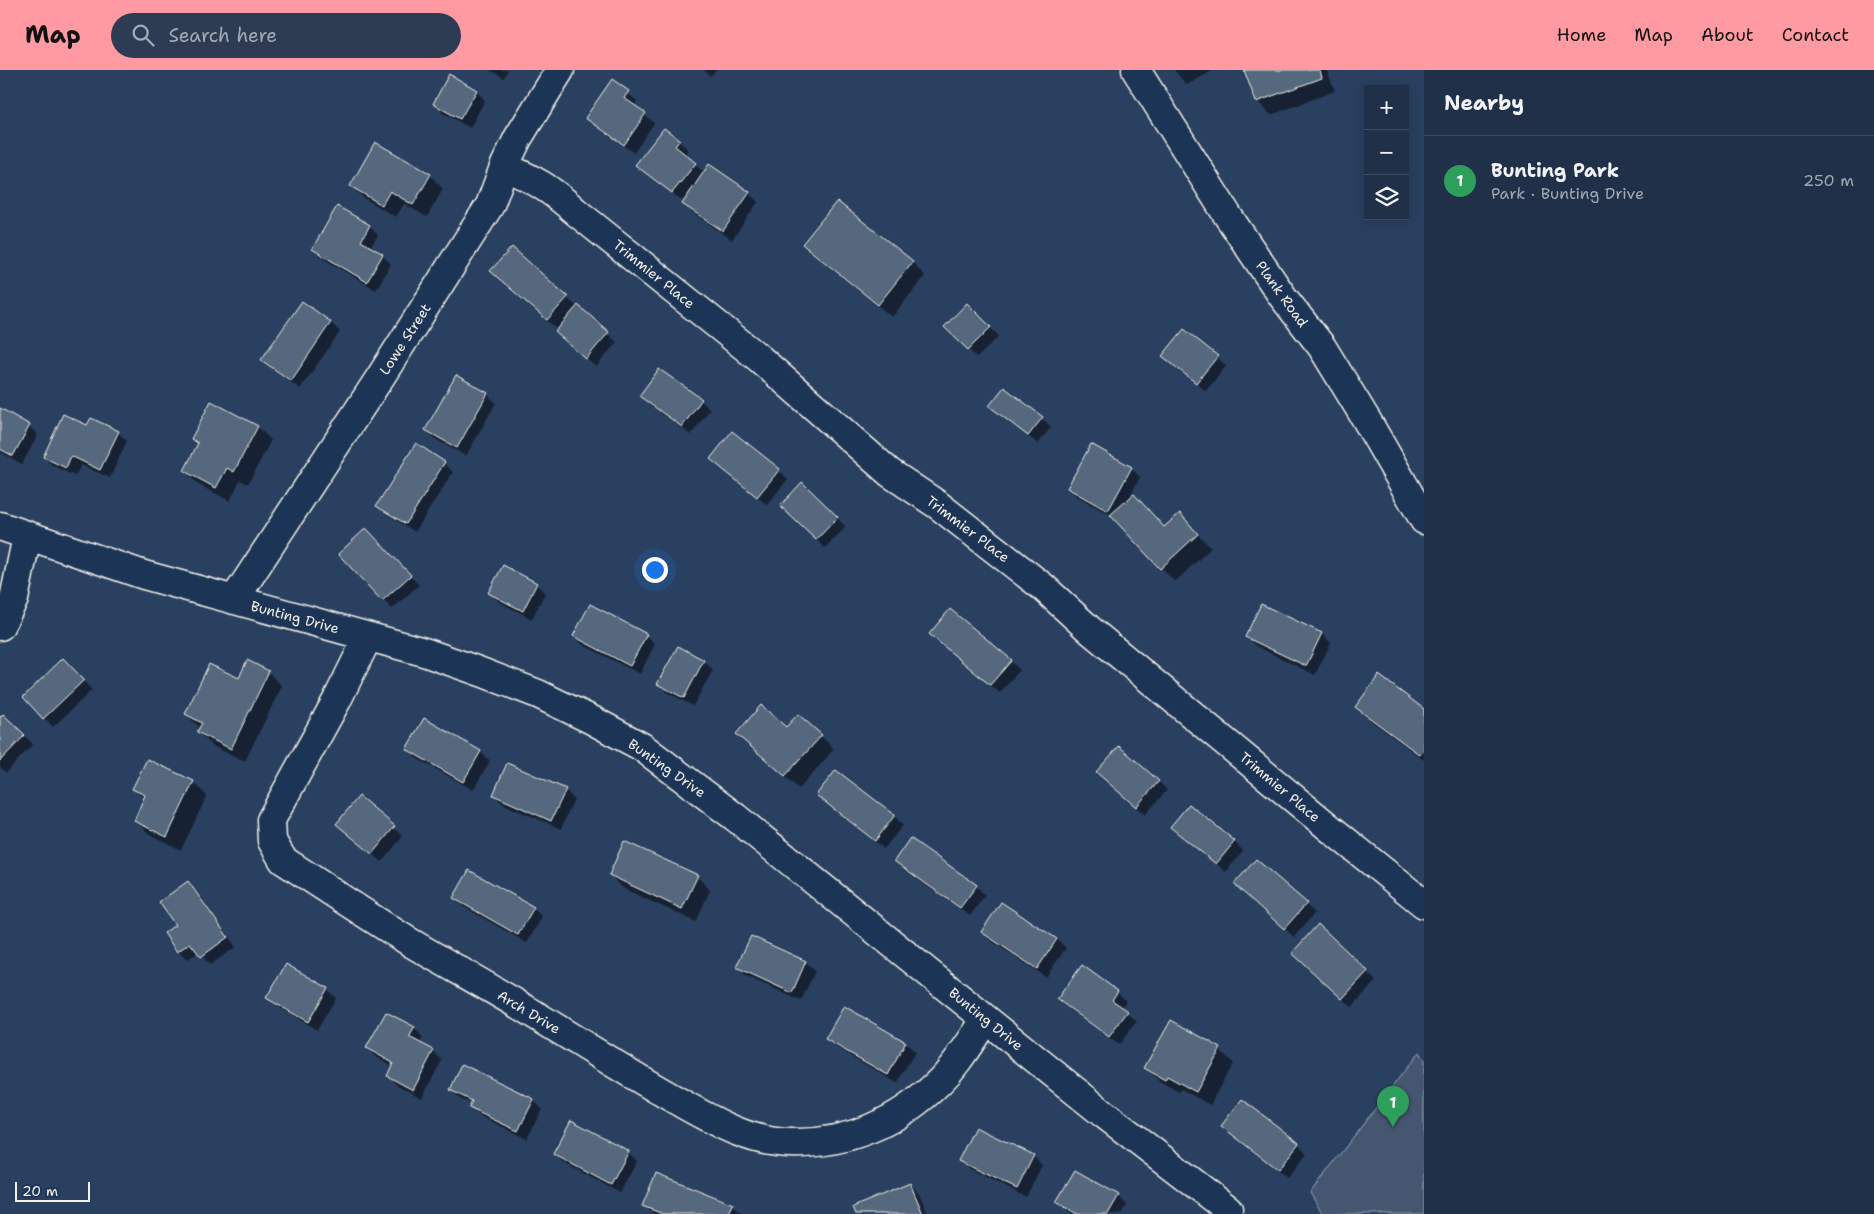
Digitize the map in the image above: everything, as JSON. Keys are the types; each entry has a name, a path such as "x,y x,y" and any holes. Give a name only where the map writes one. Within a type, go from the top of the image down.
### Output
{"street":[{"name":"Lowe Street","path":"234,600 490,206 504,167 518,138 560,70"},
{"name":"Plank Road","path":"1136,70 1228,216 1272,281 1322,347 1424,520"},
{"name":"Trimmier Place","path":"504,167 540,182 559,196 575,211 760,359 890,473 938,505 992,545 1114,650 1424,904"},
{"name":"Bunting Drive","path":"0,526 144,575 432,655 538,694 592,720 642,748 735,817 1105,1115 1228,1209"},
{"path":"0,626 14,600 27,536"},
{"name":"Arch Drive","path":"368,637 337,700 271,820 272,840 283,860 412,943 524,1008 653,1087 727,1128 763,1140 788,1143 839,1139 864,1132 887,1122 940,1082 986,1019"}],"shaded area":[{"path":"1419,1052 1424,1060 1424,1214 1323,1214 1310,1193"}],"building":[{"path":"1244,70 1320,70 1322,78 1256,102"},
{"path":"449,74 477,90 460,119 433,104"},
{"path":"612,79 629,91 624,98 646,113 624,145 585,118"},
{"path":"664,128 680,140 675,146 696,163 672,193 635,165"},
{"path":"375,142 431,174 413,205 390,191 382,205 350,186"},
{"path":"709,164 750,192 723,231 682,204"},
{"path":"837,201 913,261 878,305 802,244"},
{"path":"337,206 370,225 361,241 383,254 367,282 312,249"},
{"path":"512,247 568,297 547,320 490,271"},
{"path":"302,301 331,322 291,381 261,360"},
{"path":"967,303 991,327 968,350 944,327"},
{"path":"578,305 609,332 586,359 555,332"},
{"path":"1184,329 1218,356 1196,383 1162,356"},
{"path":"659,369 702,399 682,427 639,396"},
{"path":"456,375 488,393 457,448 425,430"},
{"path":"1004,387 1043,417 1028,436 989,406"},
{"path":"211,401 258,426 234,472 227,468 216,488 184,471 198,443 191,439"},
{"path":"0,408 30,425 13,456 0,449"},
{"path":"63,414 87,425 91,418 119,431 100,470 71,456 66,468 43,457"},
{"path":"732,431 780,469 757,497 710,459"},
{"path":"416,443 445,462 406,524 376,506"},
{"path":"1091,444 1132,467 1108,511 1067,488"},
{"path":"802,482 838,517 816,540 780,506"},
{"path":"1134,494 1164,527 1180,513 1198,534 1160,569 1110,515"},
{"path":"366,528 411,575 382,601 338,554"},
{"path":"503,565 537,583 523,611 488,593"},
{"path":"590,604 647,634 630,666 573,636"},
{"path":"1261,604 1322,633 1306,666 1245,637"},
{"path":"950,609 1012,660 990,685 929,634"},
{"path":"678,646 704,660 684,698 657,684"},
{"path":"63,658 84,680 43,719 23,697"},
{"path":"247,660 269,671 231,749 197,732 202,723 185,714 209,664 239,678"},
{"path":"1379,675 1424,709 1424,751 1420,755 1355,707"},
{"path":"761,705 786,727 798,714 822,735 785,776 736,734"},
{"path":"3,714 25,735 0,761 0,717"},
{"path":"424,718 481,751 463,782 406,749"},
{"path":"1119,746 1159,781 1136,807 1096,772"},
{"path":"147,759 194,781 167,837 134,821 145,795 132,789"},
{"path":"507,763 566,789 551,821 493,795"},
{"path":"836,770 895,815 875,841 816,795"},
{"path":"359,796 395,826 372,854 336,824"},
{"path":"1189,804 1235,841 1216,864 1170,827"},
{"path":"910,838 977,885 960,908 894,861"},
{"path":"624,841 698,875 682,909 609,875"},
{"path":"1256,859 1307,903 1284,929 1234,884"},
{"path":"469,870 534,907 518,935 453,898"},
{"path":"188,881 228,937 201,957 190,943 177,952 164,933 175,925 159,902"},
{"path":"1001,902 1057,939 1037,969 981,932"},
{"path":"1318,924 1368,971 1342,999 1292,953"},
{"path":"751,936 806,961 792,993 736,967"},
{"path":"286,964 328,988 308,1022 266,998"},
{"path":"1082,965 1118,991 1112,1000 1128,1011 1109,1037 1057,999"},
{"path":"844,1006 906,1042 888,1075 825,1039"},
{"path":"386,1012 415,1027 409,1037 434,1050 413,1090 387,1076 393,1063 366,1048"},
{"path":"1171,1020 1221,1048 1196,1092 1167,1076 1165,1080 1144,1068"},
{"path":"462,1064 534,1099 518,1131 469,1108 472,1101 450,1090"},
{"path":"1242,1099 1299,1143 1278,1170 1221,1126"},
{"path":"571,1120 629,1151 611,1185 553,1154"},
{"path":"975,1127 1034,1155 1017,1189 958,1161"},
{"path":"1075,1170 1119,1195 1108,1214 1077,1214 1056,1202"},
{"path":"656,1173 733,1204 729,1214 663,1214 642,1206"},
{"path":"910,1183 923,1214 856,1214 853,1207"}],"place":[{"name":"Bunting Park","path":"1393,1127"}]}
